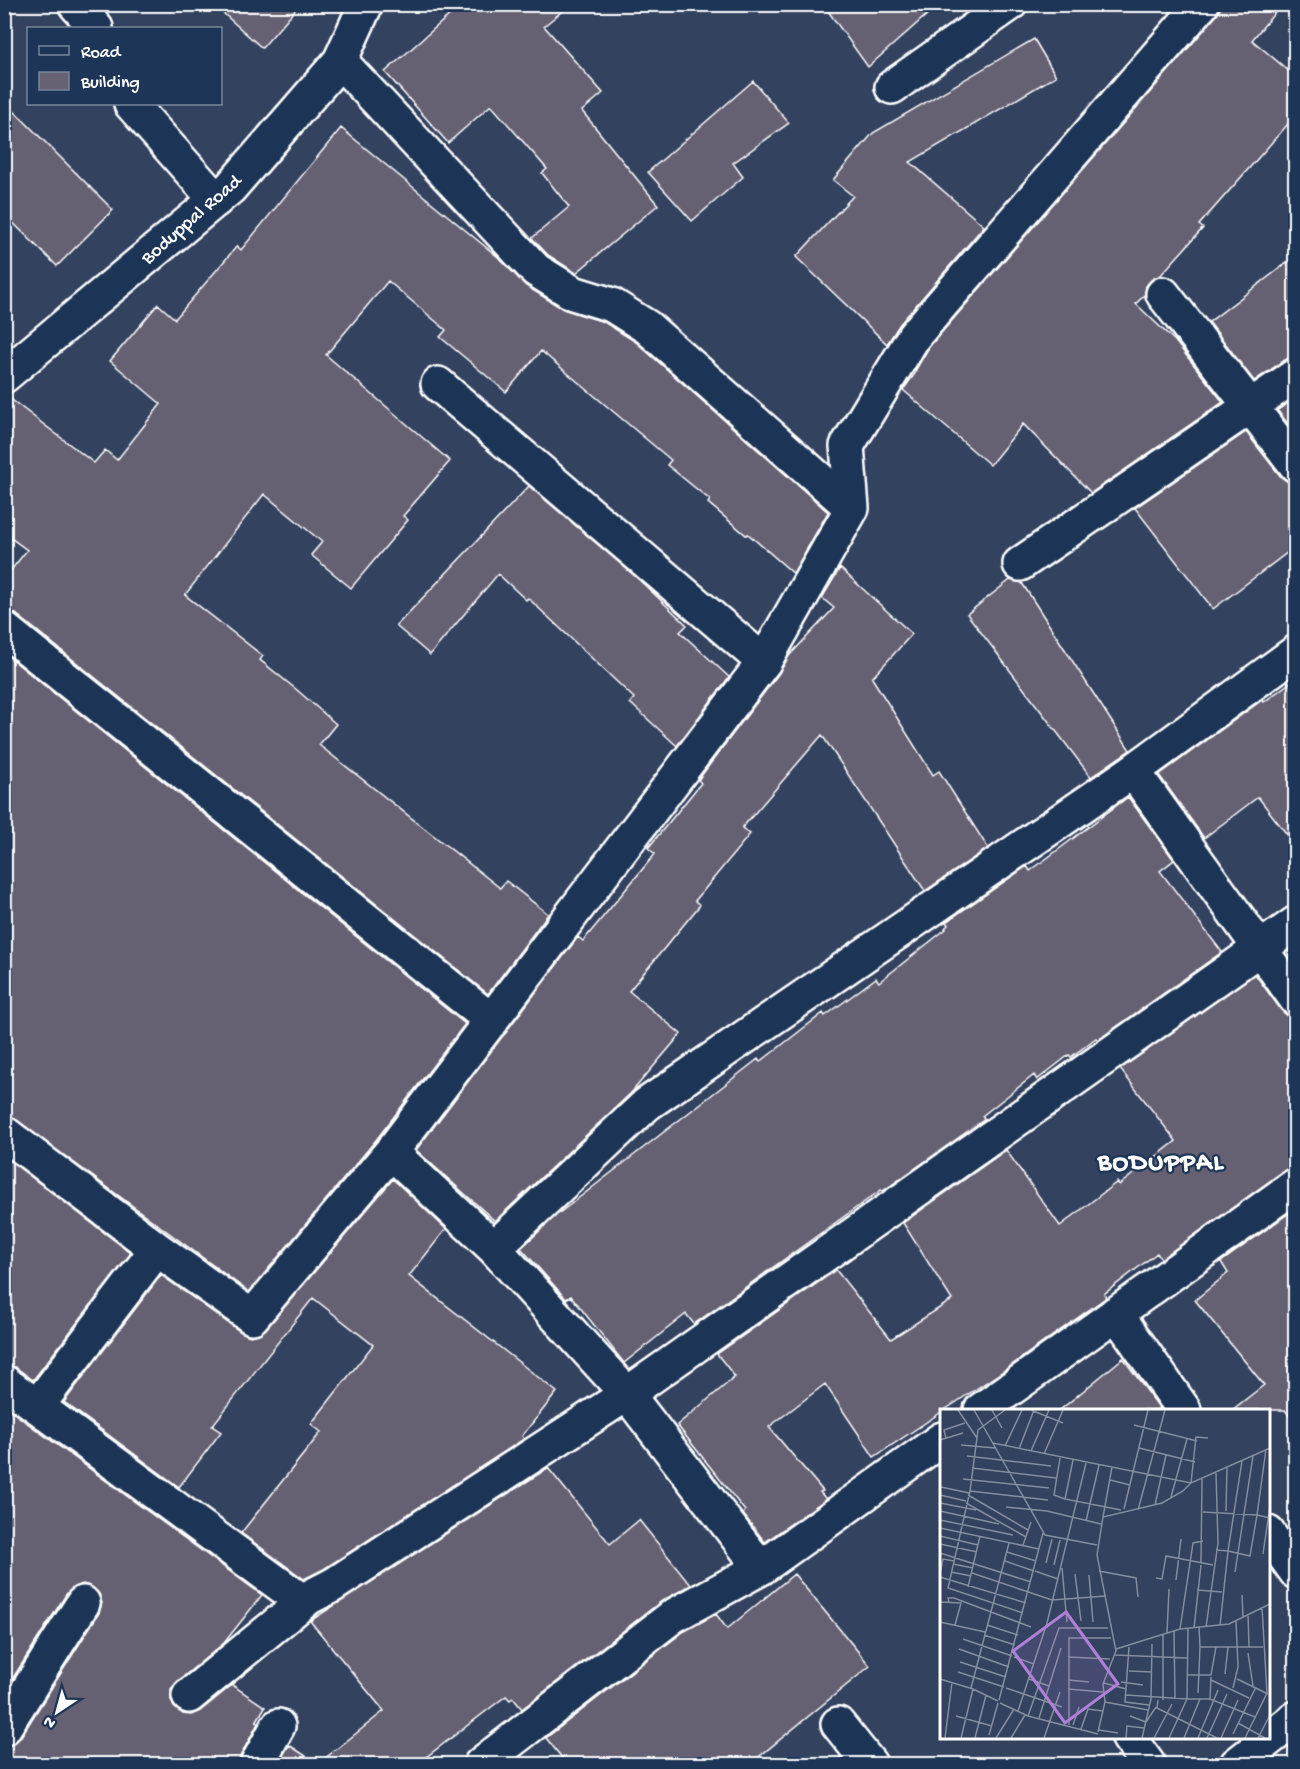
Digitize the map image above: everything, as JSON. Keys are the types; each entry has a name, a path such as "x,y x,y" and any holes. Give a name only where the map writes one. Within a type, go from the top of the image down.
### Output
{"street":[{"path":"75,4 95,27"},
{"name":"Boduppal Road","path":"4,376 230,188 340,61 366,4"},
{"path":"892,87 1010,4"},
{"path":"4,1132 157,1249 252,1317 391,1152 765,662 852,508 847,446 914,336 1202,4"},
{"path":"340,61 536,270 573,293 612,305 647,327 852,508"},
{"path":"132,105 216,200"},
{"path":"1163,294 1296,465"},
{"path":"1020,564 1296,375"},
{"path":"438,384 765,662"},
{"path":"4,629 492,1021"},
{"path":"494,1248 647,1104 1133,771 1296,652"},
{"path":"1133,771 1296,999"},
{"path":"4,1382 302,1601 333,1586 627,1394 1296,923"},
{"path":"391,1152 494,1248 627,1394 761,1568"},
{"path":"982,1409 1296,1185"},
{"path":"38,1406 157,1249"},
{"path":"1116,1313 1183,1409"},
{"path":"482,1764 673,1616 761,1568 940,1440"},
{"path":"1270,1534 1296,1572"},
{"path":"189,1696 307,1599"},
{"path":"4,1728 82,1603"},
{"path":"1270,1738 1296,1718"},
{"path":"837,1724 870,1764"},
{"path":"257,1764 278,1726"},
{"path":"1131,1739 1148,1764"},
{"path":"1237,1764 1269,1739"}],"building":[{"path":"213,4 300,4 262,48"},
{"path":"571,4 544,26 603,93 582,111 658,205 576,273 548,255 532,238 569,207 542,173 547,169 491,105 448,143 385,72 461,5"},
{"path":"823,4 939,4 868,67"},
{"path":"1223,4 1282,4 1252,40 1296,77 1296,115 1199,225 1203,228 1161,275 1151,280 1146,286 1145,294 1136,304 1175,341 1223,402 1091,493 1023,424 990,465 903,390 916,372 929,347 1216,16"},
{"path":"1034,39 1056,76 910,162 984,226 900,324 887,344 796,257 853,196 833,180 873,133"},
{"path":"753,81 789,123 733,163 743,177 692,221 648,172"},
{"path":"4,101 113,210 57,266 4,214"},
{"path":"341,128 498,257 526,286 563,309 604,322 636,342 828,512 793,573 708,503 710,500 667,465 671,460 541,351 506,392 440,337 446,330 388,281 326,355 450,461 403,516 408,520 351,588 311,555 322,542 264,494 185,595 263,656 260,660 336,724 319,745 500,888 506,881 548,914 488,994 16,614 4,611 4,579 27,550 4,533 4,394 94,463 105,450 117,460 161,404 110,361 158,304 175,319 237,246 241,250"},
{"path":"1296,256 1296,356 1285,360 1254,381 1209,322"},
{"path":"1296,398 1296,434 1277,410"},
{"path":"1246,432 1281,477 1288,482 1296,483 1296,546 1213,609 1135,508"},
{"path":"529,486 635,576 687,625 680,632 729,677 677,746 630,703 634,698 528,598 526,600 498,574 430,655 396,626"},
{"path":"840,568 912,634 872,678 933,775 939,771 988,848 925,891 822,735 742,828 750,834 695,901 700,905 629,991 681,1034 631,1093 495,1221 416,1150 578,937 583,941 655,854 648,848 701,783 698,780 779,673 789,656 834,608 822,598"},
{"path":"1010,580 1022,583 1130,750 1091,777 967,614"},
{"path":"4,653 465,1024 376,1140 249,1292 4,1111"},
{"path":"1296,678 1296,846 1258,797 1204,838 1159,775"},
{"path":"1128,797 1174,860 1160,871 1222,952 1098,1040 1096,1038 1071,1057 1069,1055 1037,1080 1034,1075 982,1116 985,1119 883,1191 881,1190 694,1324 686,1314 624,1363 571,1296 566,1299 521,1248 558,1214 758,1059 760,1062 823,1013 825,1016 876,978 879,982 946,929 948,925 946,922 1027,866 1030,871"},
{"path":"1255,974 1281,1010 1288,1016 1296,1017 1296,1166 1285,1170 1161,1259 1157,1253 1104,1294 1106,1297 1104,1299 1009,1367 946,1409 940,1409 940,1413 874,1457 825,1384 769,1427 823,1491 820,1492 826,1499 765,1542 743,1514 745,1511 677,1425 735,1377 717,1354 836,1270 891,1339 952,1300 903,1223 1006,1150 1060,1226 1117,1182 1119,1185 1176,1141 1120,1069"},
{"path":"5,1157 131,1253 33,1380 15,1367 4,1364"},
{"path":"393,1179 446,1229 409,1276 557,1392 522,1436 524,1439 324,1569 304,1579 241,1533 321,1432 311,1424 373,1345 313,1298 212,1426 221,1432 179,1487 64,1402 161,1275 241,1332 250,1336 259,1334 266,1329"},
{"path":"1296,1208 1296,1424 1285,1410 1233,1409 1264,1385 1195,1300 1228,1273 1221,1262"},
{"path":"1123,1358 1160,1409 1061,1409"},
{"path":"4,1406 262,1595 224,1643 177,1682 171,1690 174,1707 183,1714 191,1715 200,1711 232,1685 265,1707 238,1764 4,1764 4,1747 20,1738 99,1613 102,1603 99,1594 92,1587 83,1584 67,1593 4,1692"},
{"path":"548,1468 610,1544 639,1520 691,1585 662,1601 522,1709 513,1698 510,1700 506,1696 417,1764 318,1764 384,1711 310,1621"},
{"path":"794,1574 870,1666 750,1764 567,1764 546,1738 683,1632 716,1614 727,1629"},
{"path":"289,1745 318,1764 278,1764"}],"district":[{"name":"BODUPPAL","path":"1161,1160"}]}
